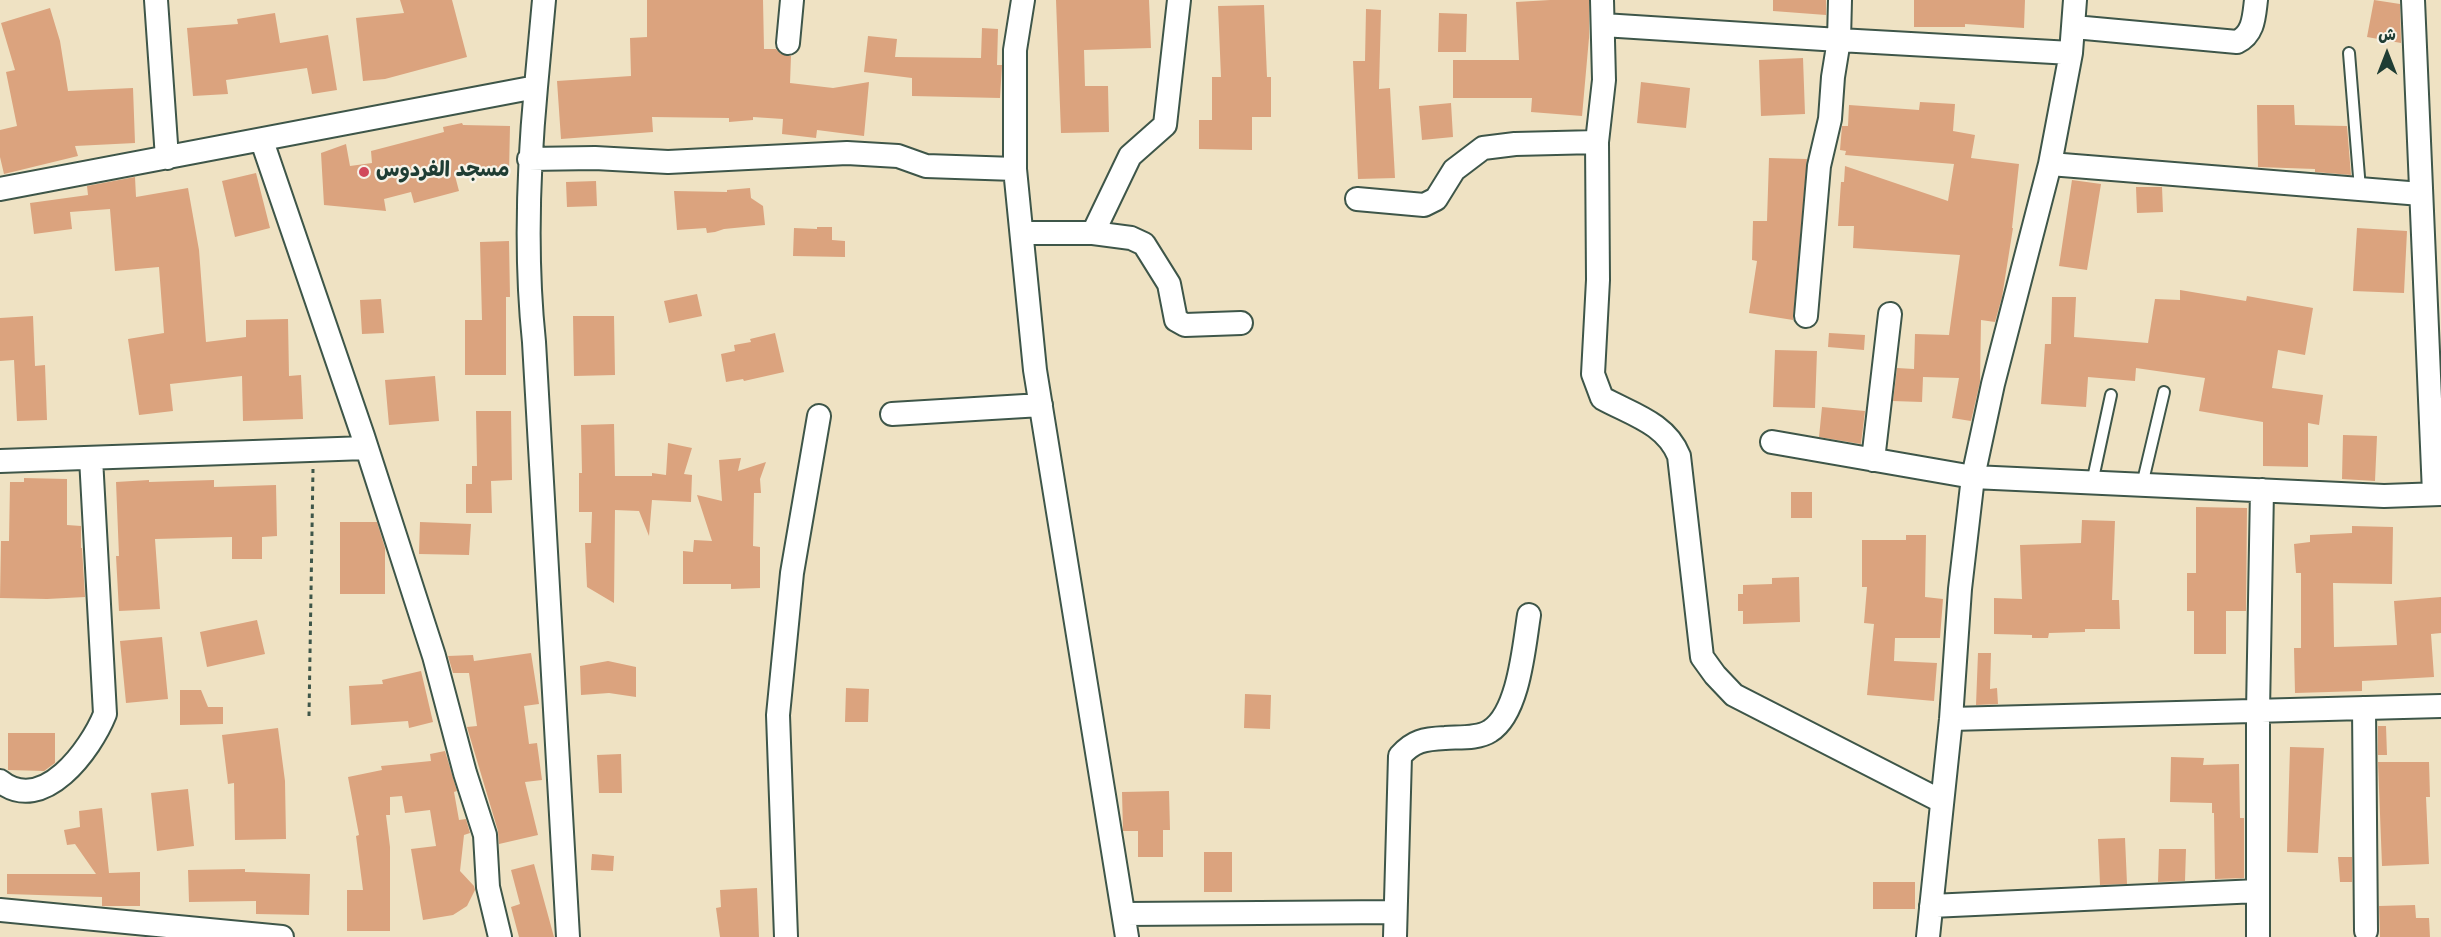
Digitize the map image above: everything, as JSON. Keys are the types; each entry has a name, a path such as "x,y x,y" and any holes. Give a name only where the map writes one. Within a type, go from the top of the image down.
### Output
{"street":[{"path":"156,0 167,158"},
{"path":"544,0 529,159 528,287 535,354 568,937"},
{"path":"788,43 792,0"},
{"path":"1023,0 1015,50 1015,169 1041,405 1127,937"},
{"path":"1093,233 1130,156 1165,125 1179,0"},
{"path":"1602,0 1604,80 1597,142 1598,280 1593,374 1602,398 1664,432 1674,443 1679,456 1702,657 1734,695 1941,801"},
{"path":"1806,316 1819,166 1830,119 1839,40 1840,0"},
{"path":"1928,937 1973,477 1993,384 2050,164 2071,53 2075,0"},
{"path":"2073,27 2237,42 2243,39 2252,26 2256,0"},
{"path":"1772,442 1973,477 2384,496 2437,494 2433,277 2421,194 2413,0"},
{"path":"1603,25 2071,53"},
{"path":"0,189 262,141 536,87"},
{"path":"262,141 434,656 484,836 488,887 500,937"},
{"path":"1357,199 1424,205 1436,199 1454,170 1482,148 1515,144 1597,142"},
{"path":"529,159 595,158 668,162 847,153 898,156 926,166 1015,169"},
{"path":"2050,164 2421,194"},
{"path":"1022,233 1093,233 1131,238 1144,244 1169,284 1176,320 1185,325 1241,323"},
{"path":"1873,460 1890,314"},
{"path":"892,414 1041,405"},
{"path":"786,937 778,715 792,573 819,416"},
{"path":"0,461 366,448"},
{"path":"0,781 21,790 36,790 51,784 91,743 105,714 91,458"},
{"path":"2259,937 2258,711 2262,490"},
{"path":"1395,937 1400,756 1410,744 1422,740 1472,736 1488,733 1497,726 1515,691 1529,615"},
{"path":"1950,719 2441,706"},
{"path":"2364,708 2366,931"},
{"path":"1931,906 2258,891"},
{"path":"0,910 282,937"},
{"path":"1125,914 1395,912"}],"lane":[{"path":"2349,53 2360,189"},
{"path":"2142,485 2164,392"},
{"path":"2092,483 2111,394"}],"path":[{"path":"309,716 314,450"}],"building":[{"path":"400,0 452,0 467,57 385,79 363,81 356,18 404,13"},
{"path":"647,0 763,0 764,49 776,49 781,54 791,56 790,83 833,88 869,82 864,136 817,130 816,138 782,134 783,119 753,117 753,120 729,122 729,118 652,117 653,132 561,139 557,81 631,76 630,38 647,37"},
{"path":"1056,0 1149,0 1151,48 1084,50 1085,86 1108,86 1109,132 1061,133"},
{"path":"1589,0 1589,38 1582,116 1531,112 1532,98 1453,98 1453,60 1519,60 1516,2"},
{"path":"1773,0 1826,0 1826,15 1773,11"},
{"path":"1914,0 2025,0 2024,28 1965,24 1965,27 1914,27"},
{"path":"2374,0 2400,4 2401,43 2367,37"},
{"path":"1264,5 1267,77 1271,77 1271,117 1252,117 1252,150 1199,149 1199,120 1212,120 1212,77 1221,77 1218,6"},
{"path":"50,8 60,41 68,91 133,88 135,143 75,146 78,156 4,174 0,157 0,130 17,126 6,72 15,70 1,23"},
{"path":"1366,9 1381,10 1379,89 1390,88 1395,178 1358,179 1353,61 1365,61"},
{"path":"275,13 280,43 328,35 337,90 312,94 307,68 226,80 228,94 193,96 187,28 238,24 237,19"},
{"path":"1439,13 1467,14 1466,52 1438,52"},
{"path":"982,28 998,29 997,65 1002,65 1000,98 912,96 912,78 864,72 868,36 897,39 895,57 981,58"},
{"path":"1803,58 1805,114 1761,116 1759,60"},
{"path":"1641,82 1690,88 1686,128 1637,123"},
{"path":"1920,102 1955,104 1953,131 1975,135 1971,158 2019,164 2013,228 2002,297 1995,322 1981,320 1980,382 1971,421 1952,418 1959,378 1923,377 1922,402 1893,401 1897,368 1914,369 1915,334 1949,335 1960,255 1853,248 1854,226 1838,226 1841,182 1844,182 1845,166 1948,201 1954,164 1845,155 1846,151 1840,150 1842,126 1848,126 1849,105 1919,110"},
{"path":"1451,103 1453,137 1422,140 1419,106"},
{"path":"2257,105 2294,105 2295,125 2347,126 2351,175 2315,172 2315,169 2258,167"},
{"path":"462,123 463,125 510,126 509,174 454,172 459,191 414,203 411,192 384,199 386,211 324,205 321,153 346,144 350,166 372,163 371,151 444,132 443,127"},
{"path":"1769,158 1807,159 1793,320 1749,313 1757,261 1752,260 1753,221 1767,221"},
{"path":"256,173 270,228 235,237 222,181"},
{"path":"135,177 136,197 188,188 199,250 206,342 246,337 246,320 288,319 289,376 301,375 303,419 243,421 242,376 170,384 173,411 139,415 128,339 164,333 159,267 115,271 110,209 70,212 72,229 34,234 30,203 88,195 87,186"},
{"path":"2072,180 2101,184 2087,270 2059,266"},
{"path":"596,181 597,206 567,207 566,182"},
{"path":"2136,187 2162,187 2163,212 2137,213"},
{"path":"750,188 751,198 763,206 765,225 707,233 706,228 677,230 674,191 727,192 727,190"},
{"path":"817,227 832,227 832,240 845,241 845,257 793,256 794,228 817,229"},
{"path":"2357,228 2407,231 2404,293 2353,291"},
{"path":"509,241 510,297 506,297 506,375 465,375 465,320 482,320 480,242"},
{"path":"2180,290 2246,301 2247,296 2313,308 2305,355 2278,350 2272,388 2323,395 2319,425 2308,423 2308,467 2263,466 2263,422 2199,411 2205,378 2136,368 2135,381 2088,377 2086,407 2041,404 2045,344 2051,344 2052,297 2076,297 2074,337 2148,343 2155,299 2180,300"},
{"path":"697,294 702,316 669,323 664,301"},
{"path":"381,299 384,333 362,334 360,300"},
{"path":"33,316 35,366 45,365 47,420 17,421 14,360 0,361 0,318"},
{"path":"573,316 614,316 615,375 574,376"},
{"path":"775,333 784,372 744,381 743,379 726,382 721,354 735,351 734,345 751,342 750,339"},
{"path":"1829,333 1865,335 1864,350 1828,347"},
{"path":"1775,350 1817,351 1815,408 1773,407"},
{"path":"435,376 439,421 389,425 385,380"},
{"path":"1822,407 1865,411 1861,444 1819,437"},
{"path":"476,411 511,411 512,480 491,481 492,513 466,513 466,484 472,484 472,466 477,466"},
{"path":"614,424 615,476 652,476 652,473 666,475 668,443 692,448 684,474 692,475 691,502 652,500 649,536 639,511 615,510 614,603 587,587 585,543 591,543 592,512 579,512 579,473 582,473 581,425"},
{"path":"2343,435 2377,436 2375,481 2342,479"},
{"path":"741,458 738,471 766,462 760,479 761,493 754,493 753,546 760,547 760,588 731,589 731,584 683,584 683,551 693,552 694,540 712,541 697,495 722,501 719,460"},
{"path":"24,478 67,479 67,525 81,526 85,597 0,598 1,541 9,541 10,482 24,482"},
{"path":"149,480 149,482 214,480 214,487 276,485 277,536 262,537 262,559 232,559 232,537 155,539 160,609 119,611 116,482"},
{"path":"1791,492 1812,492 1812,518 1791,518"},
{"path":"2196,507 2247,508 2246,611 2226,611 2226,654 2194,654 2194,611 2187,611 2187,573 2196,573"},
{"path":"2082,520 2115,521 2112,600 2119,600 2120,629 2085,629 2085,632 2049,633 2048,638 2032,638 2032,635 1994,634 1994,598 2022,599 2020,545 2081,543"},
{"path":"340,522 377,522 385,548 385,594 340,594"},
{"path":"420,522 471,524 469,555 419,554"},
{"path":"2352,526 2393,527 2392,584 2333,583 2334,647 2397,645 2394,601 2441,597 2441,633 2431,634 2434,677 2362,681 2362,691 2295,693 2294,648 2301,648 2301,573 2296,573 2294,544 2310,542 2310,535 2352,533"},
{"path":"1906,535 1926,535 1925,597 1943,599 1940,638 1895,638 1894,661 1937,663 1934,701 1867,695 1874,624 1864,623 1867,587 1862,587 1862,540 1906,540"},
{"path":"1799,577 1800,622 1743,624 1743,611 1738,611 1738,594 1743,594 1743,585 1772,584 1772,578"},
{"path":"257,620 265,654 207,667 200,632"},
{"path":"162,637 168,699 126,703 120,641"},
{"path":"531,653 539,704 524,706 529,744 537,743 542,780 525,782 538,835 499,844 498,831 467,727 477,726 469,673 453,673 448,656 473,655 474,661"},
{"path":"1978,653 1991,653 1990,689 1997,688 1998,704 1976,705"},
{"path":"608,661 636,667 636,697 609,693 581,695 580,666"},
{"path":"421,671 433,722 409,728 408,721 351,725 349,686 383,684 382,680"},
{"path":"846,688 869,689 868,722 845,722"},
{"path":"180,690 201,690 208,707 223,707 223,724 180,725"},
{"path":"1245,694 1271,695 1270,729 1244,728"},
{"path":"2378,726 2386,726 2387,755 2378,755"},
{"path":"278,728 285,781 286,839 235,840 234,783 228,784 222,735"},
{"path":"8,733 55,733 55,763 44,771 8,770"},
{"path":"2290,747 2324,748 2318,853 2287,852"},
{"path":"445,751 457,791 454,792 459,820 466,819 470,833 464,835 460,871 475,890 467,906 453,915 423,920 411,849 436,846 430,810 405,813 402,796 390,797 390,815 386,815 390,847 390,931 347,931 347,890 363,890 356,836 359,835 348,777 382,770 381,766 431,761 430,754"},
{"path":"621,754 622,793 599,793 597,755"},
{"path":"2171,757 2204,758 2203,765 2239,764 2240,818 2244,818 2244,878 2215,879 2212,803 2170,802"},
{"path":"2378,762 2429,762 2430,797 2426,797 2429,864 2382,866"},
{"path":"188,789 194,846 157,851 151,793"},
{"path":"1169,791 1170,830 1163,830 1163,857 1138,857 1138,831 1123,831 1122,792"},
{"path":"102,808 109,873 140,872 140,906 102,906 102,897 7,894 7,874 96,874 75,844 67,845 64,830 80,827 79,811"},
{"path":"2125,838 2127,884 2100,885 2098,839"},
{"path":"2159,849 2186,849 2185,881 2158,882"},
{"path":"1204,852 1232,852 1232,892 1204,892"},
{"path":"592,854 614,856 613,871 591,870"},
{"path":"2338,857 2352,857 2352,882 2340,882"},
{"path":"534,864 554,937 519,937 511,907 520,904 511,870"},
{"path":"245,869 245,872 310,874 309,915 256,914 256,901 189,902 188,870"},
{"path":"1873,882 1915,882 1915,909 1873,909"},
{"path":"757,888 759,937 720,937 716,908 721,907 720,890"},
{"path":"2415,905 2416,918 2429,918 2430,937 2380,937 2379,906"}],"place":[{"name":"مسجد الفردوس","path":"364,172"}]}
